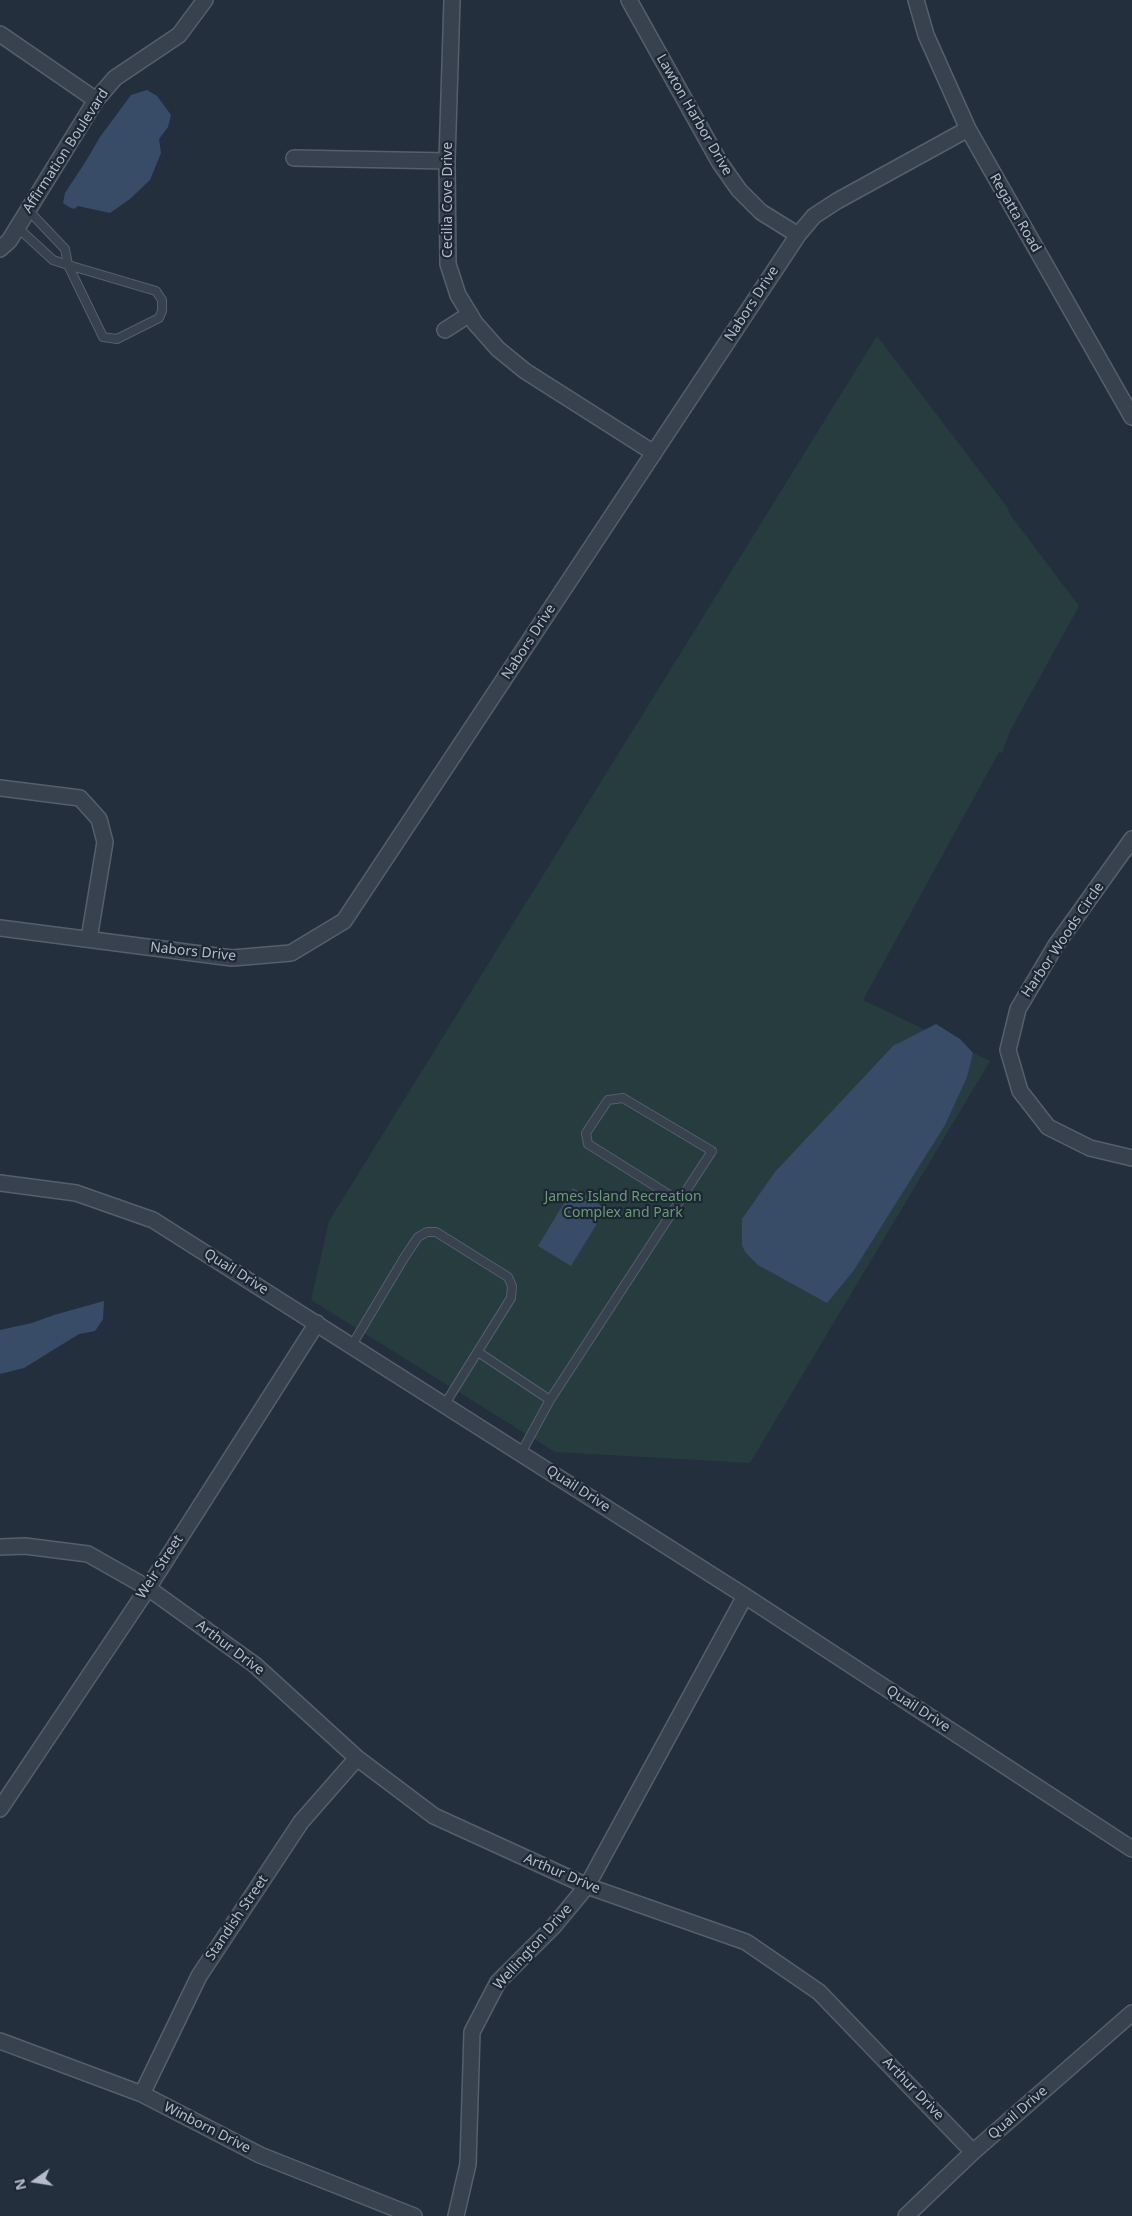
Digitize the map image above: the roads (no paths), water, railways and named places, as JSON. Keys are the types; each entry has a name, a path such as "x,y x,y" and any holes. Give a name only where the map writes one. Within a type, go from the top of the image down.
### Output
{"street":[{"name":"Affirmation Boulevard","path":"0,249 9,241 96,100 114,78 179,35 205,0"},
{"name":"Cecilia Cove Drive","path":"452,0 447,161 448,264 458,295 470,314 498,348 525,371 654,453"},
{"name":"Lawton Harbor Drive","path":"629,0 720,163 739,190 761,212 798,235"},
{"name":"Regatta Road","path":"916,0 926,35 968,129 1132,417"},
{"path":"0,34 96,100"},
{"name":"Nabors Drive","path":"0,928 232,958 291,953 344,921 798,235 814,216 837,201 968,129"},
{"path":"294,158 447,161"},
{"path":"445,330 470,314"},
{"path":"0,788 80,798 99,819 104,842 89,939"},
{"name":"Harbor Woods Circle","path":"1132,839 1056,945 1018,1009 1008,1050 1020,1091 1048,1127 1090,1148 1132,1158"},
{"name":"Quail Drive","path":"0,1183 76,1193 153,1220 746,1596 1132,1849"},
{"name":"Weir Street","path":"0,1809 148,1588 317,1323"},
{"path":"0,1547 25,1546 88,1554 148,1588"},
{"name":"Arthur Drive","path":"148,1588 256,1665 356,1758 434,1816 587,1886 746,1942 819,1992 973,2152"},
{"name":"Wellington Drive","path":"456,2216 468,2164 472,2032 498,1982 553,1928 587,1886 746,1596"},
{"name":"Standish Street","path":"142,2094 199,1976 301,1822 356,1758"},
{"name":"Quail Drive","path":"906,2216 973,2152 1132,2014"},
{"name":"Winborn Drive","path":"0,2041 142,2094 260,2155 414,2216"}],"lane":[{"path":"18,227 53,260 68,265 156,291 162,300 162,311 159,318 117,338 103,337 68,265 65,249 28,210"},
{"path":"521,1453 550,1400 712,1151 622,1098 608,1100 586,1133 588,1144 679,1201"},
{"path":"352,1345 418,1237 427,1232 436,1232 508,1277 512,1286 511,1298 445,1404"},
{"path":"478,1352 550,1400"}],"water":[{"path":"147,90 157,96 171,115 168,127 159,139 161,153 150,180 130,199 110,213 78,206 74,209 63,203 65,193 100,137 131,95"},
{"path":"936,1024 960,1039 973,1053 967,1077 945,1125 854,1270 827,1303 758,1265 745,1252 742,1245 742,1219 775,1172 893,1046"},
{"path":"573,1188 606,1209 571,1266 538,1246"},
{"path":"104,1301 103,1319 95,1331 79,1334 24,1368 0,1374 0,1330 32,1323"}],"park label":[{"name":"James Island Recreation Complex and Park","path":"623,1206"}]}
